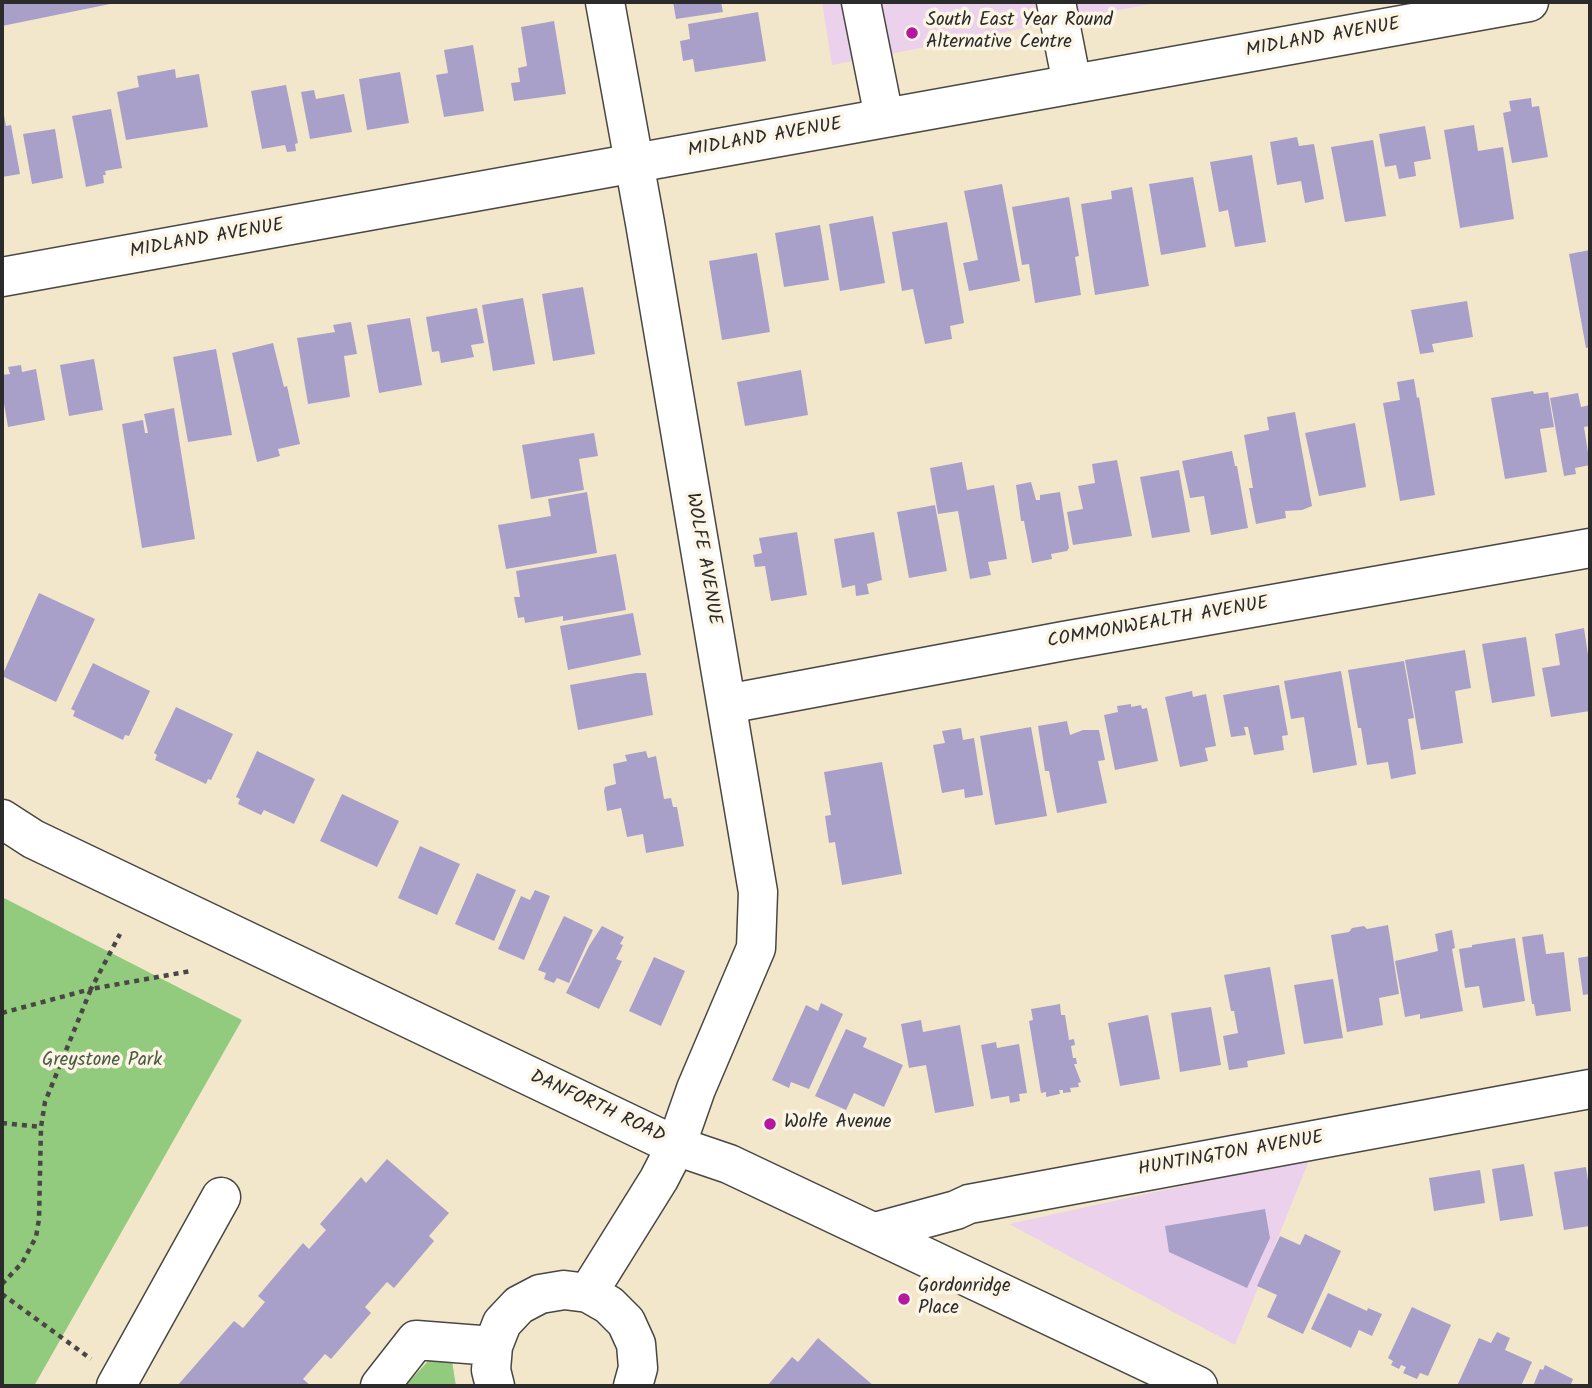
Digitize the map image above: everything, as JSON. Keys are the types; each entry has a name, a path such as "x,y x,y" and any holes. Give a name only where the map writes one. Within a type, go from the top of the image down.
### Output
{"street":[{"name":"WOLFE AVENUE","path":"605,2 758,892 756,948 696,1089 676,1146"},
{"path":"861,2 884,117"},
{"path":"1056,2 1072,84"},
{"name":"MIDLAND AVENUE","path":"2,277 1529,2"},
{"name":"COMMONWEALTH AVENUE","path":"727,704 1590,548"},
{"name":"DANFORTH ROAD","path":"2,819 45,845 676,1146 729,1164 1198,1386"},
{"name":"HUNTINGTON AVENUE","path":"875,1232 969,1204 1590,1089"},
{"path":"588,1293 659,1179 676,1146"},
{"path":"118,1383 221,1197"},
{"path":"495,1386 491,1370 492,1346 502,1324 519,1305 540,1294 564,1290 588,1293 609,1305 626,1322 636,1344 638,1368 634,1386"},
{"path":"380,1386 416,1340 492,1346"}],"path":[{"path":"2,1284 22,1263 36,1237 39,1219 41,1127 45,1102 91,989 120,934"},
{"path":"2,1013 91,989 191,971"},
{"path":"2,1124 41,1127"},
{"path":"2,1294 118,1383"}],"shaded area":[{"name":"South East Year Round Alternative Centre","path":"822,2 1161,2 832,65"},
{"path":"1310,1158 1235,1345 1009,1224"}],"green space":[{"name":"Greystone Park","path":"2,897 242,1020 34,1386 2,1386"},
{"path":"430,1359 452,1361 456,1386 405,1386"}],"building":[{"path":"2,2 115,2 115,3 2,26"},
{"path":"673,2 721,2 723,12 676,19"},
{"path":"758,12 766,61 695,72 693,59 683,61 680,41 690,39 688,24"},
{"path":"554,21 566,94 514,101 511,83 520,82 518,68 527,66 521,27"},
{"path":"473,45 484,111 444,117 436,75 448,73 444,50"},
{"path":"175,69 176,78 199,74 208,127 126,140 117,92 139,87 137,76"},
{"path":"400,72 409,123 367,130 359,79"},
{"path":"286,85 298,143 295,144 296,151 287,152 285,145 262,149 251,91"},
{"path":"314,90 316,99 344,94 352,132 310,139 301,92"},
{"path":"1531,98 1532,107 1539,106 1548,157 1512,163 1503,113 1511,111 1509,101"},
{"path":"111,109 122,168 105,171 104,183 86,187 72,116"},
{"path":"4,115 6,126 11,125 20,174 2,177 2,116"},
{"path":"1474,125 1478,151 1503,147 1514,219 1460,228 1444,130"},
{"path":"1425,126 1431,159 1414,162 1416,176 1399,179 1396,165 1385,167 1379,134"},
{"path":"55,129 63,178 32,184 23,134"},
{"path":"1297,137 1299,146 1314,144 1324,199 1305,203 1301,181 1277,185 1270,142"},
{"path":"1373,140 1386,216 1345,222 1331,147"},
{"path":"1252,155 1266,242 1235,247 1228,210 1219,212 1210,162"},
{"path":"1193,177 1206,247 1161,255 1149,184"},
{"path":"1002,184 1020,281 969,291 963,263 978,260 964,191"},
{"path":"1132,187 1149,286 1095,295 1081,204 1112,199 1111,191"},
{"path":"1069,197 1079,256 1075,257 1081,295 1035,303 1029,264 1022,265 1012,207"},
{"path":"873,216 885,283 840,291 829,224"},
{"path":"947,222 964,323 950,326 952,339 925,344 913,289 902,291 892,232"},
{"path":"820,225 829,280 784,287 775,233"},
{"path":"1590,250 1590,347 1586,348 1569,254"},
{"path":"757,253 770,332 722,340 709,261"},
{"path":"583,287 595,354 553,361 542,294"},
{"path":"523,298 535,364 493,371 482,305"},
{"path":"1467,301 1473,337 1432,344 1434,352 1420,354 1411,310"},
{"path":"477,308 484,343 471,345 474,357 441,363 439,351 432,352 426,317"},
{"path":"410,318 422,385 379,393 367,325"},
{"path":"351,322 357,354 344,356 350,397 308,404 297,338 335,332 333,325"},
{"path":"273,343 284,387 287,386 300,444 278,449 280,456 257,462 232,353"},
{"path":"216,349 232,435 188,442 173,357"},
{"path":"94,359 103,410 69,416 60,365"},
{"path":"21,365 22,372 36,369 45,420 8,427 2,375 10,374 8,367"},
{"path":"801,370 808,415 745,426 737,382"},
{"path":"1414,379 1435,495 1400,501 1383,403 1400,400 1397,382"},
{"path":"1533,391 1534,394 1548,392 1554,427 1540,429 1547,472 1505,479 1491,398"},
{"path":"1578,393 1581,407 1590,405 1590,426 1584,427 1590,465 1575,468 1576,474 1564,476 1550,398"},
{"path":"174,408 195,539 142,548 122,424 143,420 145,433 148,433 144,414"},
{"path":"1295,412 1312,506 1302,510 1285,511 1286,518 1256,524 1249,488 1253,488 1244,435 1269,430 1267,417"},
{"path":"1355,423 1366,487 1319,496 1305,433"},
{"path":"594,433 598,456 579,459 584,490 531,499 522,445"},
{"path":"1232,451 1248,528 1211,535 1204,496 1190,498 1182,461"},
{"path":"1117,460 1132,536 1073,545 1067,512 1083,509 1078,486 1095,483 1092,464"},
{"path":"962,462 967,490 994,485 1007,559 988,562 991,575 970,579 958,511 938,514 930,468"},
{"path":"1179,470 1190,532 1152,538 1140,477"},
{"path":"1031,482 1036,500 1040,500 1040,495 1060,492 1069,548 1067,551 1051,554 1052,559 1032,563 1024,521 1021,521 1016,485"},
{"path":"587,492 597,553 506,569 498,525 551,516 548,499"},
{"path":"935,505 947,571 909,578 897,512"},
{"path":"797,532 807,595 771,601 765,566 755,567 753,555 762,553 759,538"},
{"path":"874,532 882,580 867,584 869,594 856,596 855,585 842,588 834,539"},
{"path":"616,554 626,610 563,621 563,616 525,623 524,617 518,618 514,597 520,597 516,571"},
{"path":"39,593 95,619 56,702 2,676"},
{"path":"633,613 641,655 568,670 560,626"},
{"path":"1584,628 1590,668 1590,711 1551,717 1542,668 1560,665 1555,634"},
{"path":"1526,637 1535,696 1492,703 1482,644"},
{"path":"1465,650 1471,688 1455,691 1463,743 1421,750 1405,660"},
{"path":"1404,661 1414,718 1408,719 1416,774 1391,779 1388,762 1367,765 1348,670"},
{"path":"93,663 150,691 129,736 125,735 123,740 73,716 75,711 71,709"},
{"path":"1341,671 1357,765 1313,773 1304,717 1291,719 1284,681"},
{"path":"646,673 653,715 578,730 570,685"},
{"path":"1279,685 1288,735 1282,736 1284,750 1254,755 1248,727 1244,727 1246,735 1231,737 1223,695"},
{"path":"1192,691 1193,697 1206,694 1216,746 1205,748 1208,761 1180,767 1165,697"},
{"path":"1131,704 1131,707 1141,705 1142,709 1147,708 1158,761 1115,770 1104,715 1118,712 1117,706"},
{"path":"176,707 233,734 211,780 208,779 206,784 155,760 157,755 154,753"},
{"path":"1067,721 1070,735 1083,730 1099,730 1105,760 1098,761 1107,803 1057,813 1049,771 1045,771 1038,726"},
{"path":"1031,727 1047,816 995,825 980,736"},
{"path":"961,728 963,740 974,738 983,795 965,798 964,789 942,793 933,745 945,743 942,731"},
{"path":"257,751 315,779 294,824 264,810 261,815 238,804 240,799 236,797"},
{"path":"646,751 648,758 656,756 664,799 671,798 673,807 677,807 684,846 646,853 643,834 627,837 621,808 607,811 605,787 616,784 613,764 627,761 625,755"},
{"path":"882,762 902,874 842,885 835,842 829,843 825,816 831,815 824,772"},
{"path":"342,794 399,821 377,867 320,841"},
{"path":"420,846 460,864 437,915 398,898"},
{"path":"477,873 516,890 494,941 455,924"},
{"path":"535,890 550,896 524,960 498,949 521,896 530,900"},
{"path":"564,916 593,930 569,983 557,978 554,983 544,979 546,973 538,970"},
{"path":"1388,925 1399,994 1379,998 1383,1025 1347,1032 1331,935 1349,932 1352,928 1364,926 1367,929"},
{"path":"602,926 624,937 616,959 622,961 599,1009 566,993"},
{"path":"1452,930 1455,948 1452,949 1463,1011 1420,1019 1420,1014 1405,1017 1395,961 1438,951 1435,934"},
{"path":"1543,934 1546,954 1564,952 1571,1011 1536,1016 1522,937"},
{"path":"1515,938 1525,1001 1483,1008 1479,986 1465,988 1459,949"},
{"path":"1590,956 1590,994 1583,995 1578,958"},
{"path":"654,957 685,971 661,1026 629,1011"},
{"path":"1270,967 1285,1054 1247,1061 1248,1067 1229,1070 1223,1036 1238,1033 1224,975"},
{"path":"1333,979 1343,1038 1304,1044 1294,985"},
{"path":"821,1003 843,1014 809,1089 791,1082 789,1088 772,1080 806,1005 818,1011"},
{"path":"1060,1004 1061,1015 1065,1015 1069,1040 1074,1039 1075,1045 1071,1046 1081,1082 1078,1083 1079,1087 1070,1088 1071,1092 1063,1093 1063,1090 1059,1090 1060,1094 1046,1097 1046,1092 1041,1093 1029,1021 1033,1020 1031,1009"},
{"path":"1211,1007 1221,1065 1180,1072 1171,1013"},
{"path":"1148,1015 1160,1079 1120,1086 1108,1023"},
{"path":"921,1020 923,1032 960,1025 974,1106 935,1113 926,1065 909,1068 901,1024"},
{"path":"846,1029 867,1038 863,1047 903,1065 884,1107 854,1093 846,1110 815,1096"},
{"path":"996,1042 997,1048 1019,1044 1027,1093 1019,1094 1020,1101 1010,1103 1009,1096 991,1099 981,1045"},
{"path":"387,1159 449,1213 429,1236 434,1241 394,1288 387,1282 365,1307 371,1313 331,1359 325,1354 303,1379 311,1386 177,1386 234,1321 243,1328 265,1302 258,1296 303,1243 309,1249 326,1230 320,1224 361,1177 366,1183"},
{"path":"1524,1164 1533,1216 1500,1221 1492,1169"},
{"path":"1586,1167 1590,1194 1590,1226 1564,1230 1554,1172"},
{"path":"1480,1170 1485,1203 1434,1211 1429,1178"},
{"path":"1265,1209 1270,1238 1247,1288 1169,1252 1165,1226"},
{"path":"1305,1234 1341,1251 1303,1334 1267,1317 1277,1295 1257,1286 1280,1236 1300,1245"},
{"path":"1328,1293 1367,1311 1368,1308 1382,1314 1372,1336 1359,1330 1351,1348 1311,1329"},
{"path":"1412,1307 1451,1325 1428,1376 1420,1373 1417,1379 1403,1373 1406,1367 1401,1365 1399,1369 1391,1365 1393,1361 1388,1358"},
{"path":"1497,1332 1510,1338 1505,1350 1532,1362 1521,1386 1457,1386 1479,1338 1491,1343"},
{"path":"818,1338 874,1386 767,1386 792,1357 798,1362"},
{"path":"1545,1365 1573,1379 1571,1384 1577,1386 1533,1386 1540,1369 1543,1370"}],"place":[{"name":"South East Year Round Alternative Centre","path":"912,33"},
{"name":"Wolfe Avenue","path":"770,1124"},
{"name":"Gordonridge Place","path":"904,1299"}]}
